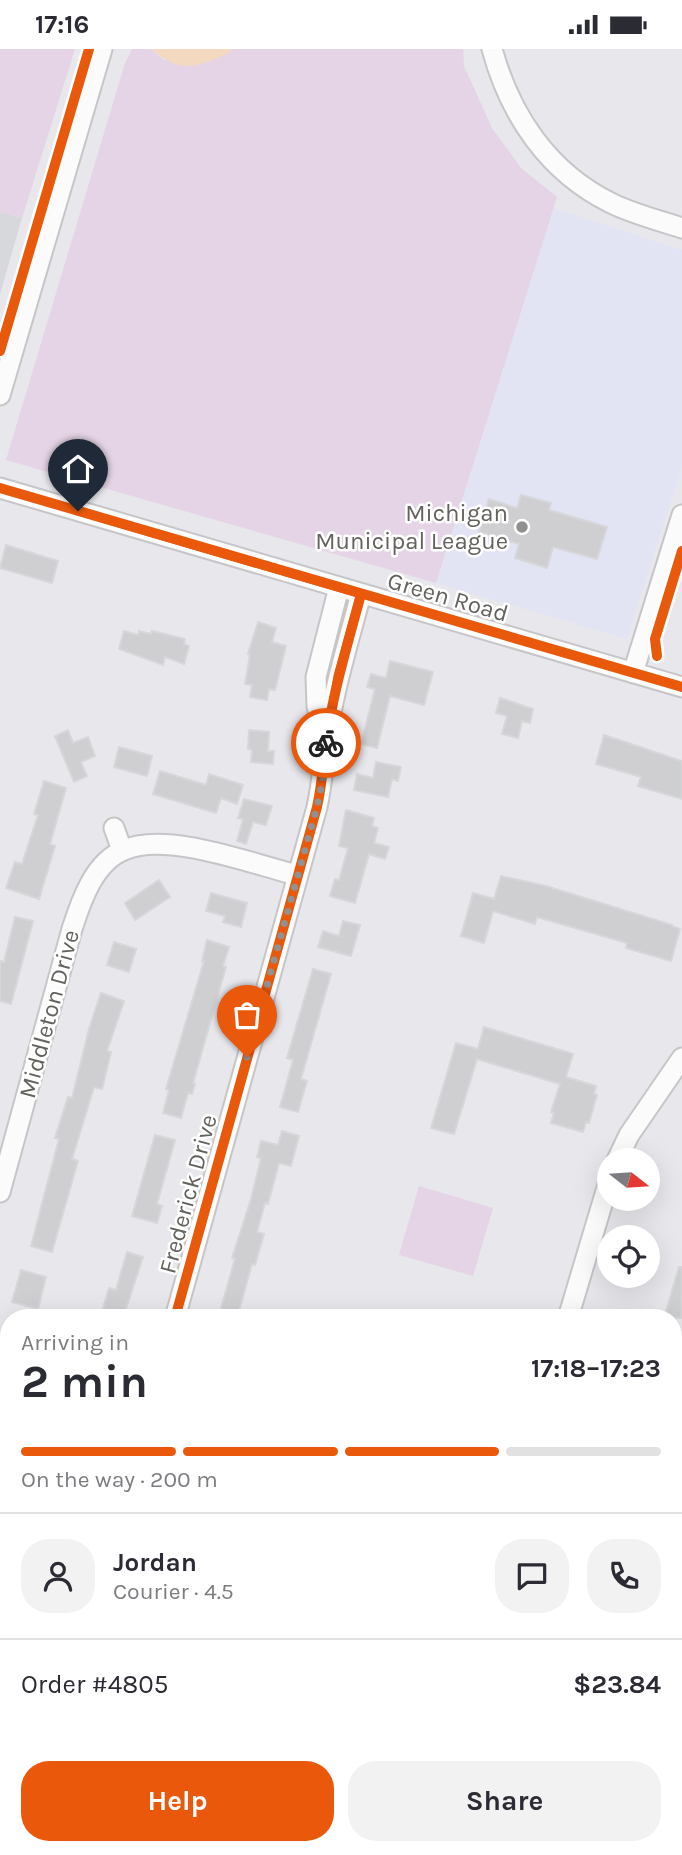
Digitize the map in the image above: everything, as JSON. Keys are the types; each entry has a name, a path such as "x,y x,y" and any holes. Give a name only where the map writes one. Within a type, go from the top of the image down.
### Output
{"street":[{"path":"0,395 102,49"},
{"path":"492,49 501,81 516,113 528,132 562,169 609,202 682,228"},
{"name":"Green Road","path":"0,488 682,687"},
{"path":"633,673 682,515"},
{"name":"Frederick Drive","path":"326,744 317,706 316,677 338,587"},
{"name":"Frederick Drive","path":"177,1309 317,807 338,676 361,594"},
{"path":"114,828 122,850 160,843 188,847 297,875"},
{"name":"Middleton Drive","path":"0,1192 72,929 85,891 102,867 122,850"},
{"path":"623,1148 682,1058"},
{"path":"571,1309 600,1211"}],"shaded area":[{"path":"0,49 75,49 22,218 0,211"},
{"path":"132,49 151,49 164,60 230,52 232,49 463,49 464,66 492,128 521,168 557,197 436,583 6,460 125,63"},
{"path":"152,49 232,49 209,62 190,66 171,63"},
{"path":"553,208 682,250 682,466 627,639 436,583"},
{"path":"0,211 22,218 0,294"},
{"path":"419,1186 493,1208 473,1276 399,1255"}],"building":[{"name":"Michigan Municipal League","path":"521,495 551,503 549,510 607,527 597,559 553,547 547,568 515,558 519,544 479,532 489,499 517,508"},
{"path":"6,545 58,561 52,583 0,568"},
{"path":"258,622 276,628 272,642 286,646 275,690 269,689 267,700 250,697 252,685 245,684 248,654"},
{"path":"124,631 138,635 139,631 151,634 152,631 185,639 184,644 189,646 184,664 165,657 163,665 119,649"},
{"path":"390,661 433,672 424,705 390,696 377,748 361,744 375,689 367,687 371,674 386,678"},
{"path":"500,698 533,709 530,723 522,721 518,738 502,734 507,716 496,713"},
{"path":"68,730 73,743 88,737 95,756 81,762 87,776 74,782 55,736"},
{"path":"249,730 269,732 268,751 274,751 273,764 251,762 252,750 248,749"},
{"path":"604,735 682,761 682,799 638,786 641,777 596,764"},
{"path":"119,747 152,756 147,776 114,767"},
{"path":"376,762 401,767 398,781 392,779 388,797 354,790 357,774 373,778"},
{"path":"160,771 206,785 209,774 243,785 237,804 221,798 216,813 153,794"},
{"path":"44,781 66,788 50,844 55,846 39,899 6,888 15,862 22,864 38,815 34,814"},
{"path":"244,799 272,806 266,825 253,822 246,844 237,841 243,819 238,818"},
{"path":"346,810 374,818 372,826 378,828 374,843 389,847 385,859 369,854 355,903 330,896 335,879 339,880 348,848 339,846"},
{"path":"501,876 546,886 680,929 671,961 626,948 627,943 537,917 535,924 493,911 484,943 461,936 473,893 494,899"},
{"path":"159,880 170,897 135,920 125,903"},
{"path":"211,893 247,903 241,927 223,922 225,916 206,911"},
{"path":"15,917 33,921 11,1004 0,1001 0,961 4,962"},
{"path":"343,921 360,925 351,956 318,947 323,931 339,936"},
{"path":"207,940 229,947 223,966 226,967 193,1083 195,1084 192,1094 188,1093 181,1118 163,1113 169,1090 166,1089 204,961"},
{"path":"114,942 136,949 129,972 107,965"},
{"path":"313,969 331,974 301,1079 307,1081 298,1112 280,1107 293,1060 287,1058"},
{"path":"101,993 124,1001 107,1051 111,1052 102,1089 94,1087 72,1159 78,1161 52,1252 31,1246 59,1139 55,1138 68,1097 72,1098"},
{"path":"484,1027 573,1054 566,1077 596,1086 594,1094 597,1095 589,1123 586,1122 583,1132 551,1123 554,1113 551,1112 560,1084 477,1059 454,1134 431,1128 456,1043 478,1049"},
{"path":"282,1131 299,1136 291,1166 279,1163 268,1204 265,1203 257,1232 264,1234 240,1309 221,1309 235,1259 232,1258 261,1158 257,1157 261,1141 278,1145"},
{"path":"155,1135 175,1140 157,1204 162,1206 157,1223 132,1216"},
{"path":"127,1252 143,1257 126,1309 103,1309 109,1288 116,1290"},
{"path":"679,1267 682,1267 682,1309 667,1309"},
{"path":"21,1270 46,1277 38,1309 12,1302"}],"cycle path":[{"path":"0,351 89,49"},
{"path":"0,488 682,687"},
{"path":"657,656 655,639 682,551"},
{"path":"178,1309 317,807 333,705 361,594"}],"way so far":[{"path":"247,1057 317,807 326,743"}],"place":[{"name":"Michigan Municipal League","path":"522,527"}],"route":[{"path":"78,511 361,594 338,676 326,743"}]}
